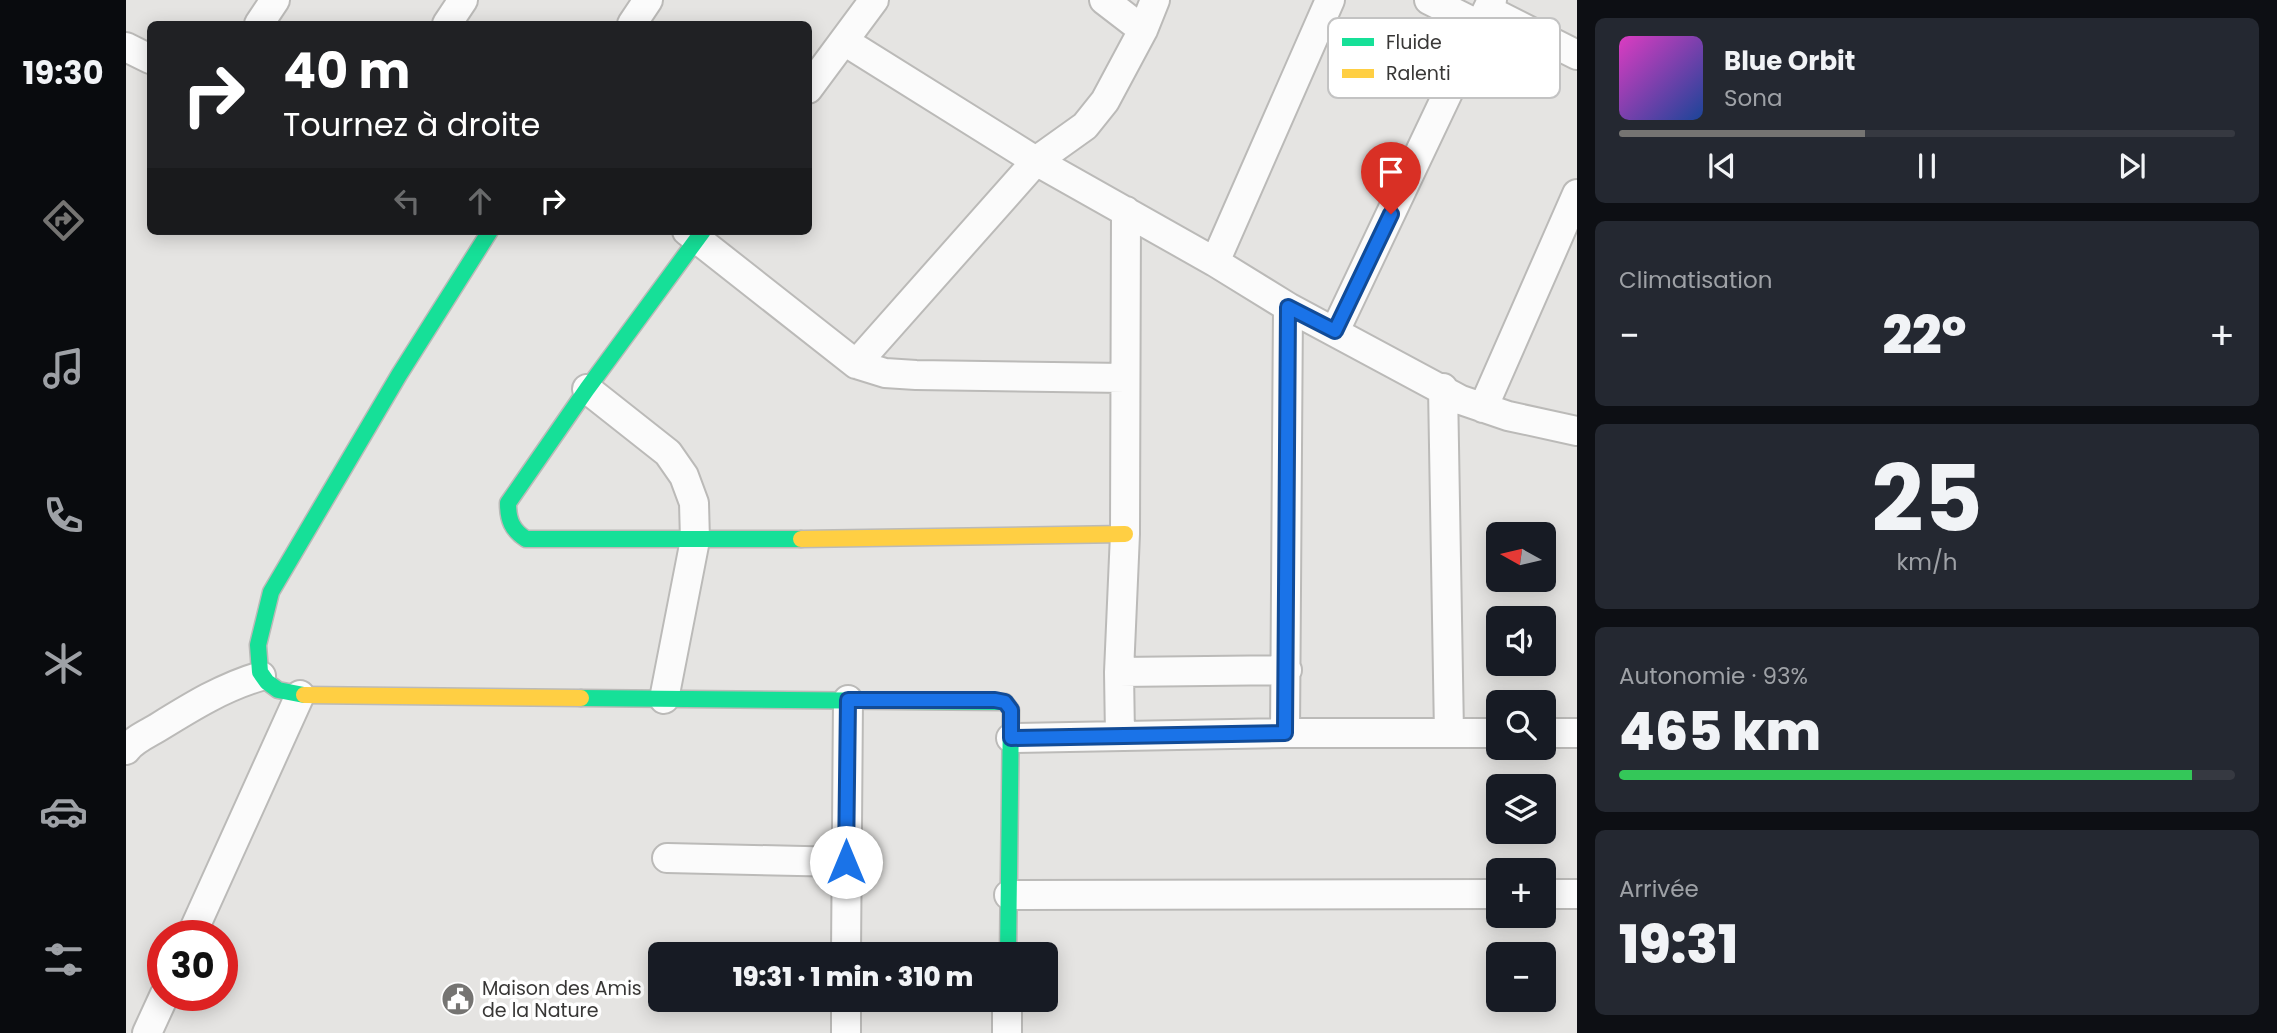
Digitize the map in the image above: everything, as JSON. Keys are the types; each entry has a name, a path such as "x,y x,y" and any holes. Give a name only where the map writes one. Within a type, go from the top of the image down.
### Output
{"street":[{"path":"261,21 275,0"},
{"path":"449,21 463,0"},
{"path":"634,21 648,0"},
{"path":"812,84 874,0"},
{"path":"1104,0 1143,30"},
{"path":"856,364 1036,161 1085,126 1105,101 1143,30 1155,0"},
{"path":"1215,262 1330,0"},
{"path":"1429,0 1487,12"},
{"path":"844,41 1036,161 1215,262 1288,307 1461,400 1577,431"},
{"path":"126,47 147,58"},
{"path":"1560,47 1577,55"},
{"path":"1335,331 1446,98"},
{"path":"1483,408 1577,194"},
{"path":"1120,736 1119,672 1125,534 1126,211"},
{"path":"487,235 399,375 271,592 261,625 257,657 261,676 277,690 300,695 1005,702 1011,710 1008,942"},
{"path":"695,235 508,503 508,519 514,532 526,539 695,540 1125,534"},
{"path":"698,235 856,364 886,373 916,375 1125,378"},
{"path":"1285,733 1288,307"},
{"path":"1443,388 1449,733"},
{"path":"587,389 668,453 684,476 694,503 695,540 664,699"},
{"path":"1119,672 1286,670"},
{"path":"126,750 139,739 213,695 261,676"},
{"path":"198,920 300,695"},
{"path":"846,942 848,700"},
{"path":"1011,738 1285,733 1486,733"},
{"path":"1556,733 1577,733"},
{"path":"667,858 846,862"},
{"path":"1009,895 1486,894"},
{"path":"1556,894 1577,894"},
{"path":"147,1033 157,1011"},
{"path":"846,1012 846,1033"},
{"path":"1007,1012 1007,1033"}],"traffic: fast":[{"path":"304,695 278,690 267,682 260,672 258,645 271,592 399,375 487,235"},
{"path":"700,235 587,389 508,503 510,519 517,532 526,539 801,539"},
{"path":"581,698 1005,702 1011,710 1008,942"}],"traffic: slow":[{"path":"801,539 1125,534"},
{"path":"304,695 581,698"}],"place":[{"name":"Maison des Amis de la Nature","path":"458,999"}],"route":[{"path":"846,862 848,700 1005,702 1011,710 1011,738 1285,733 1288,307 1335,331 1391,214"}]}
